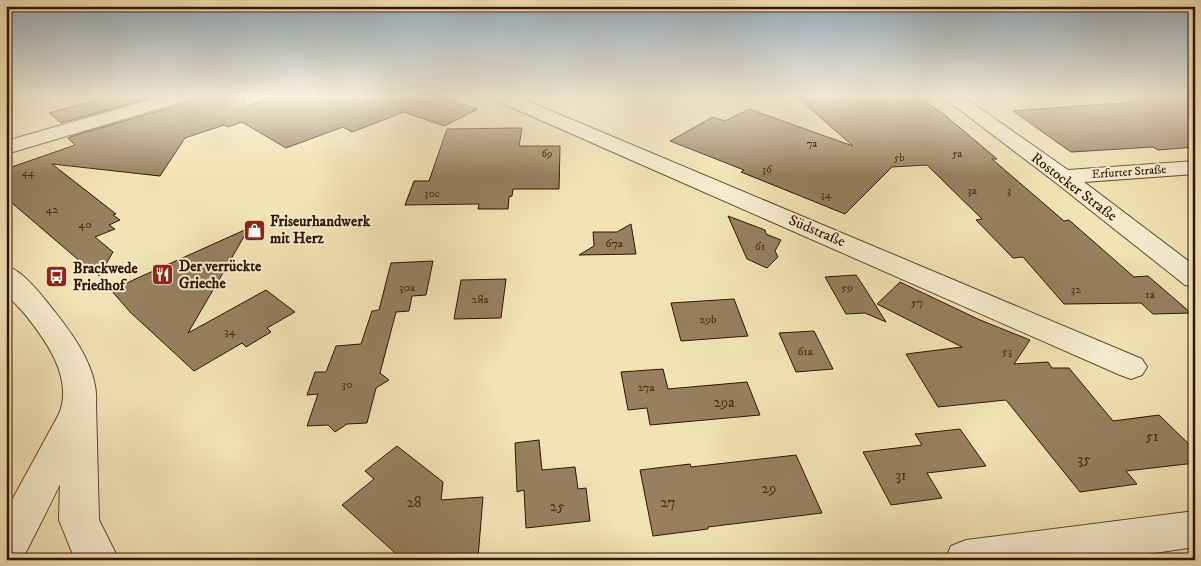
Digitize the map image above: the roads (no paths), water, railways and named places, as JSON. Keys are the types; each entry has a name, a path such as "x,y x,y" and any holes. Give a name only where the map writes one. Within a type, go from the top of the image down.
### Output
{"street":[{"path":"6,148 89,123"},
{"name":"Südstraße","path":"586,123 1131,367"},
{"name":"Rostocker Straße","path":"989,123 1063,177 1195,279"},
{"name":"Erfurter Straße","path":"1063,177 1195,167"},
{"path":"6,274 60,340 71,361 77,383 79,405 79,520 98,560"},
{"path":"6,550 57,453 79,405"},
{"path":"966,560 1195,529"}],"place":[{"name":"Friseurhandwerk mit Herz","path":"254,230"},
{"name":"Der verrückte Grieche","path":"163,275"},
{"name":"Brackwede Friedhof","path":"57,277"}]}
